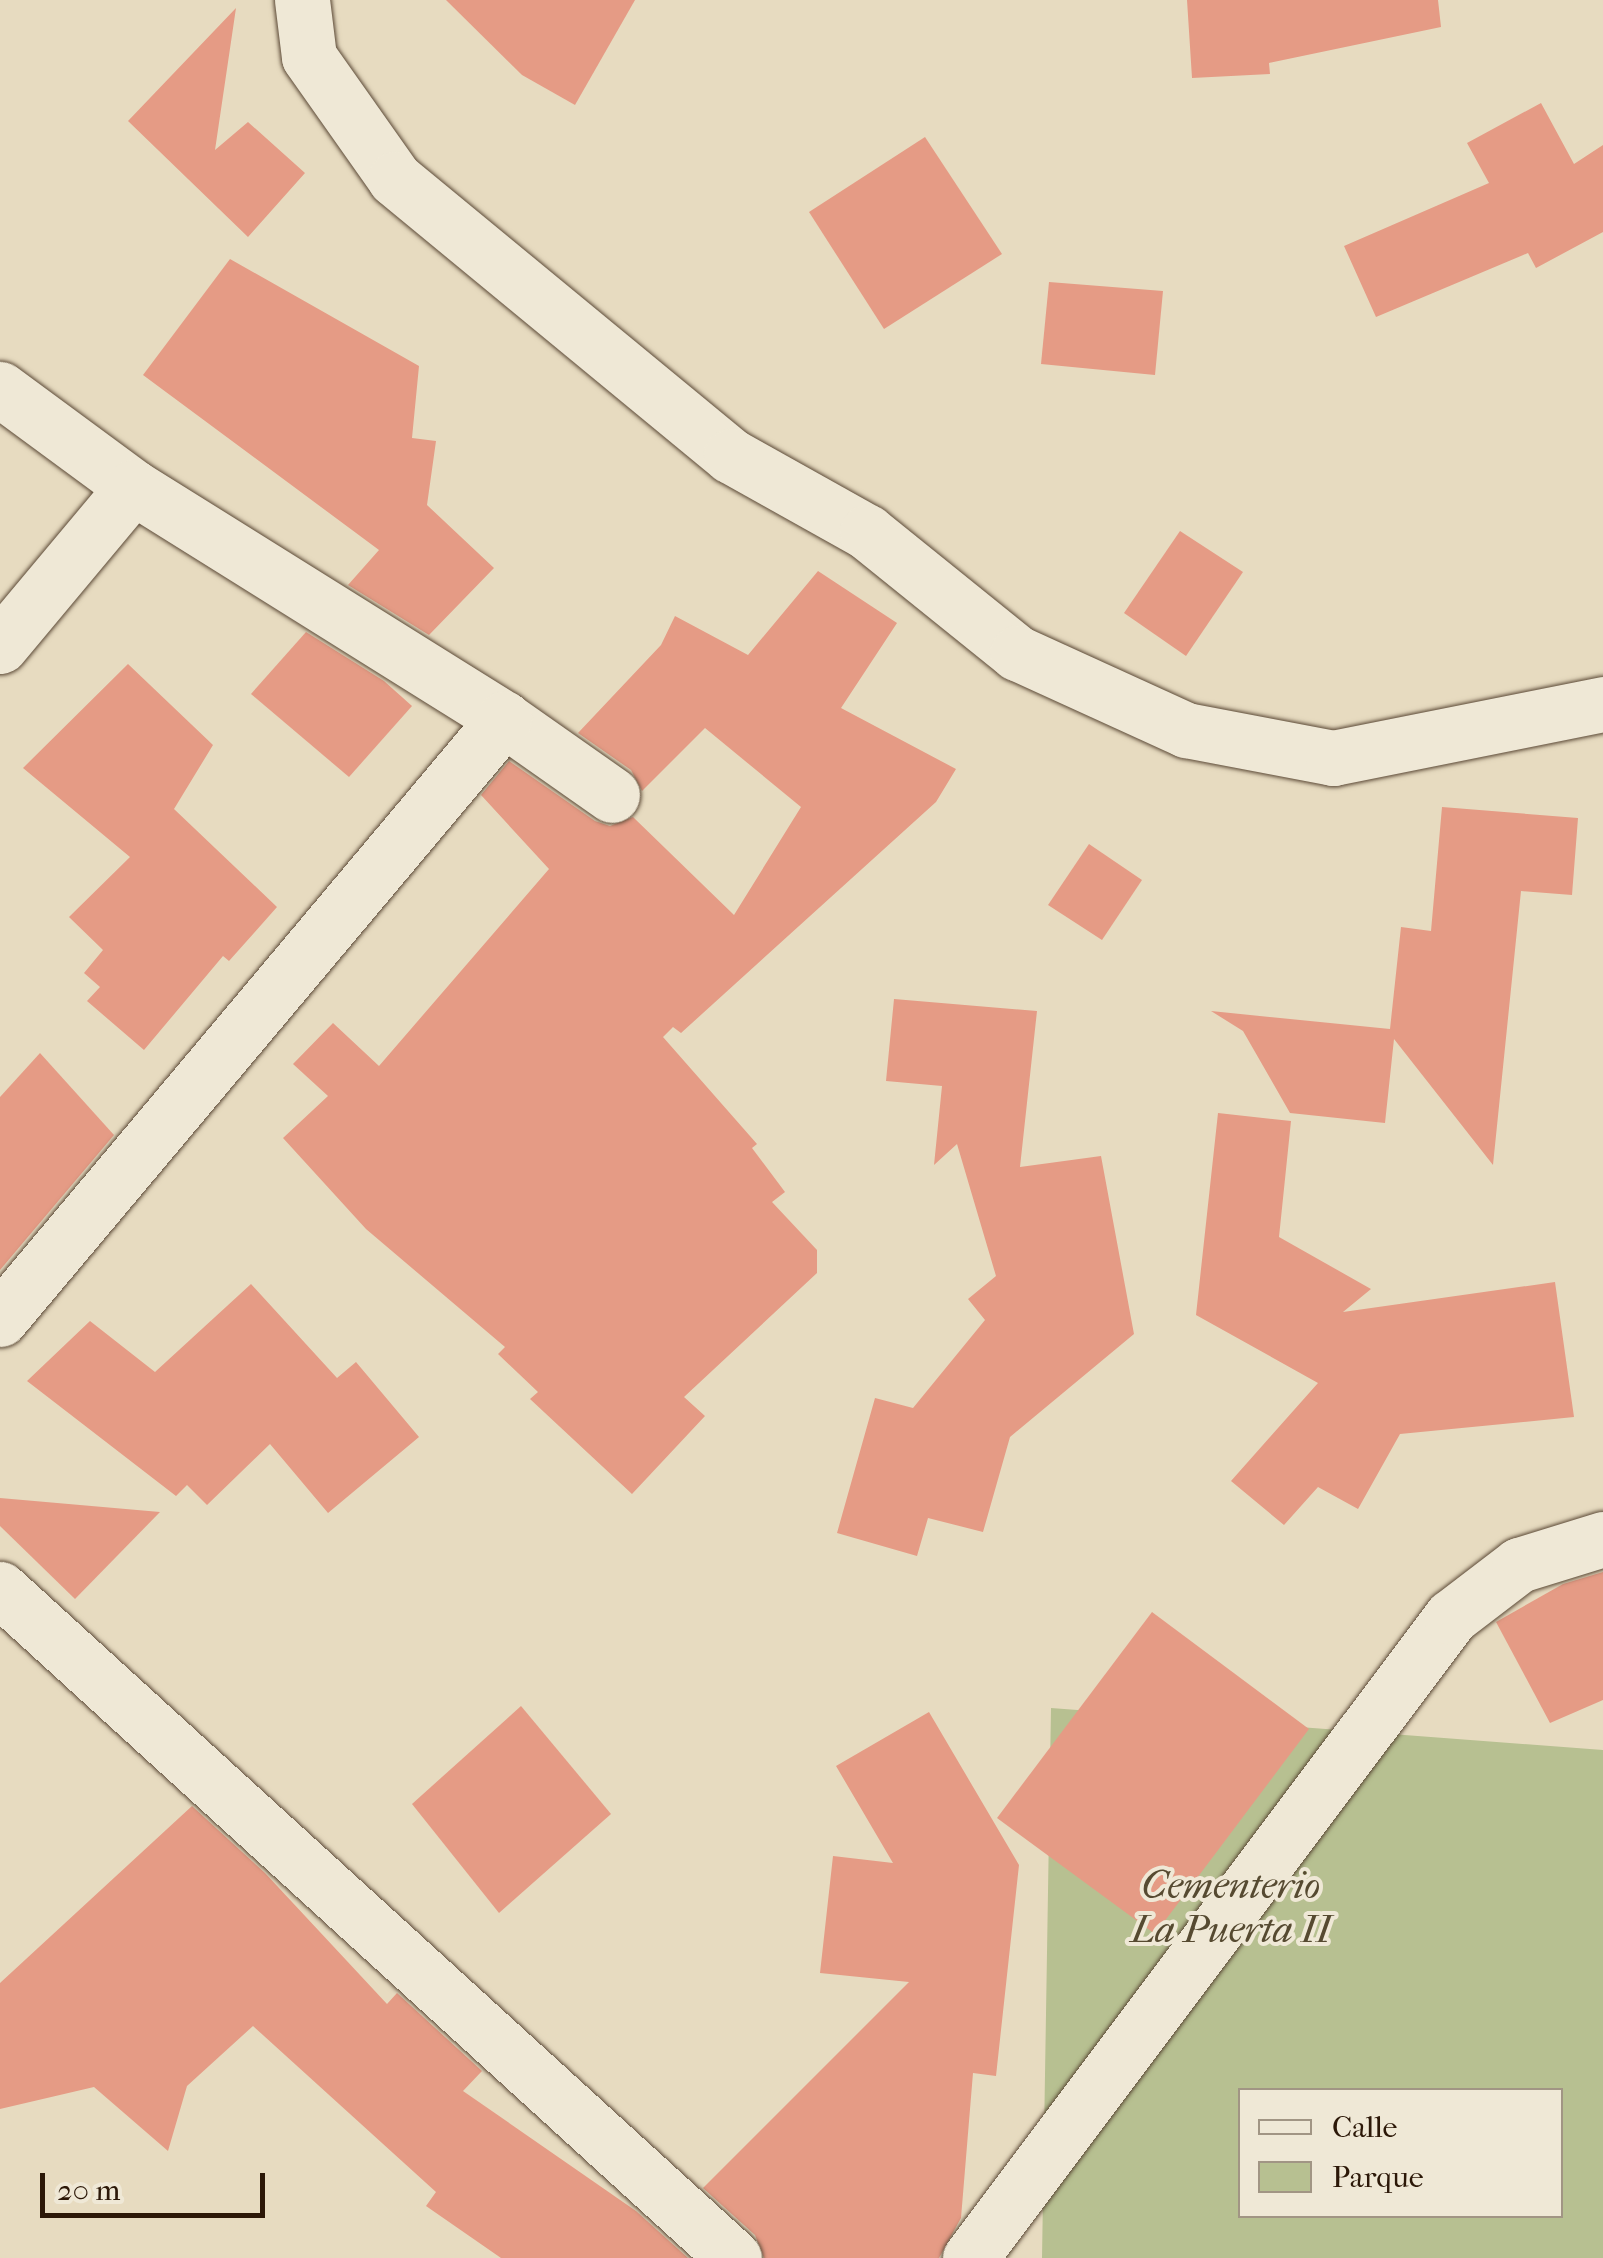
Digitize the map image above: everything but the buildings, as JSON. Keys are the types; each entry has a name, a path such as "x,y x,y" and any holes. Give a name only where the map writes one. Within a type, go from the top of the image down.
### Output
{"street":[{"path":"302,0 309,57 395,179 730,456 866,532 1017,653 1186,730 1333,758 1603,704"},
{"path":"0,389 133,487 504,719 612,796"},
{"path":"0,646 133,487"},
{"path":"0,1319 504,719"},
{"path":"970,2258 1451,1617 1519,1565 1603,1539"},
{"path":"0,1590 734,2258"}],"green space":[{"name":"Cementerio La Puerta II","path":"1051,1708 1603,1750 1603,2258 1042,2258"}]}
